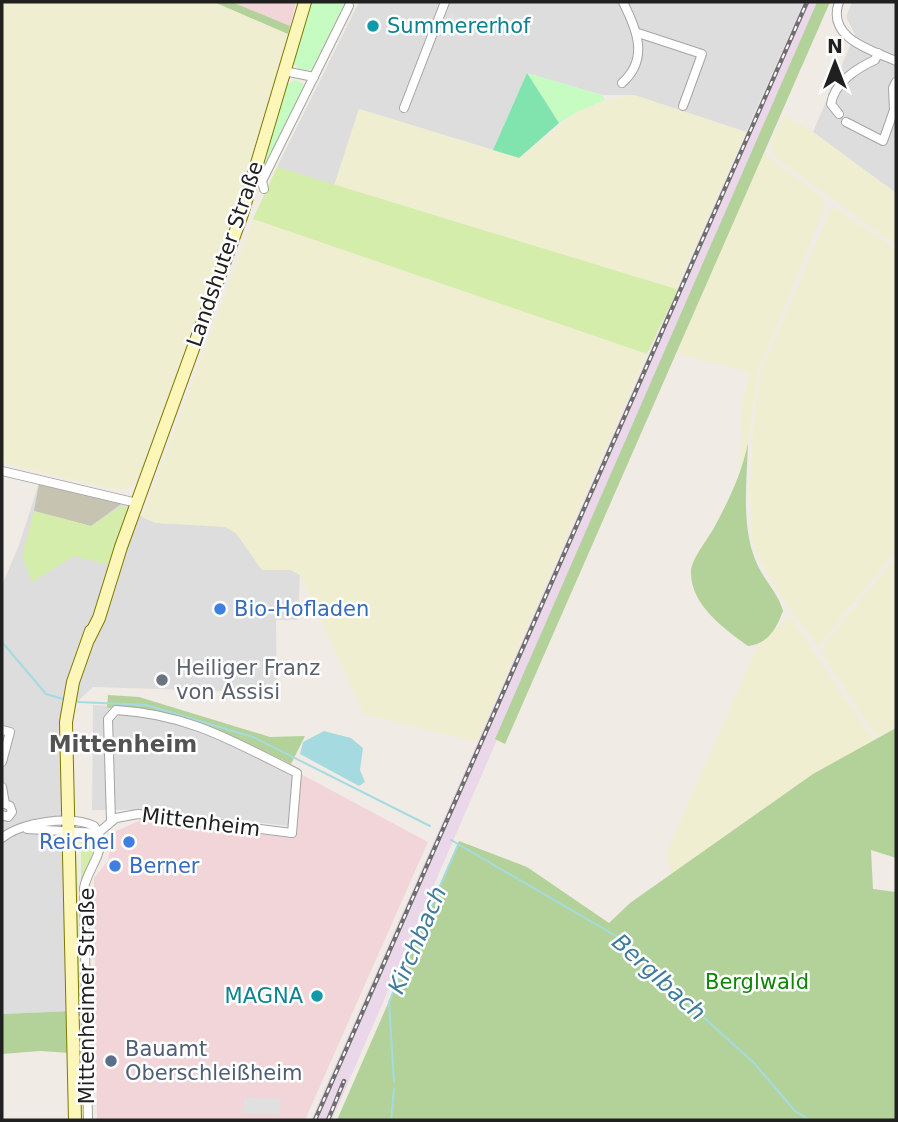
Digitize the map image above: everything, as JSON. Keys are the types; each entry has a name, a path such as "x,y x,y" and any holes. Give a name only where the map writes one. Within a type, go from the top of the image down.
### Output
{"main road":[{"name":"Landshuter Straße","path":"137,503 242,214 305,2"},
{"path":"68,827 68,703 137,503"},
{"name":"Mittenheimer Straße","path":"68,827 75,1120"}],"street":[{"path":"404,108 445,2"},
{"path":"622,82 629,77 639,48 638,33 623,2"},
{"path":"839,2 836,10 846,36 896,61"},
{"path":"264,188 262,181 349,6"},
{"path":"638,33 702,54 683,106"},
{"path":"839,114 831,104 836,90 843,86 849,74 875,60 878,53"},
{"path":"284,71 314,78"},
{"path":"846,122 883,141 894,110 896,82"},
{"path":"2,471 137,503"},
{"name":"Mittenheim","path":"98,833 111,821 138,814 292,833 297,773 207,729 133,711 116,710 108,719 111,821"},
{"path":"2,762 6,731"},
{"path":"2,786 3,805 10,806 6,815 19,829"},
{"path":"292,833 301,819"},
{"path":"2,838 19,829 68,827 98,833"},
{"name":"Mittenheimer Straße","path":"88,1120 84,888 101,850 98,833"}],"shaded area":[{"path":"2,2 214,2 288,34 236,210 139,478 128,489 112,489 2,463"},
{"path":"232,2 296,2 290,26"},
{"path":"359,2 804,2 746,132 634,95 602,95 527,73 493,150 359,109 334,186 277,167"},
{"path":"804,2 817,2 332,1120 311,1120"},
{"path":"852,2 896,2 896,193 813,132 855,34 846,17"},
{"path":"450,14 474,23 467,40 452,35 454,28 446,25"},
{"path":"634,95 746,132 676,289 334,186 359,109 519,158 579,111 605,100"},
{"path":"784,115 813,132 896,193 896,245 772,155 771,142"},
{"path":"762,153 820,195 825,208 758,371 748,444 740,472 742,409 749,372 675,353"},
{"path":"832,206 896,249 896,551 818,646 789,609 760,561 752,538 750,490 753,430 761,371"},
{"path":"253,219 647,354 477,742 364,714 300,575 291,570 262,570 236,533 225,527 156,523 142,517"},
{"path":"39,483 124,502 142,517 156,523 225,526 236,533 262,570 291,570 300,575 298,620 276,620 277,693 93,687 63,715 62,804 72,1011 2,1014 2,585 19,545"},
{"path":"39,483 124,502 91,526 34,511"},
{"path":"896,557 896,728 877,737 822,654 825,643"},
{"path":"790,616 875,742 813,774 672,874 666,854 758,645"},
{"path":"93,705 129,707 207,727 291,764 299,773 289,826 147,810 92,810"},
{"path":"299,773 428,842 305,1120 97,1120 94,878 108,861 112,833 141,820 291,838"},
{"path":"244,1097 281,1099 280,1115 243,1113"}],"green space":[{"path":"214,2 232,2 290,26 288,34"},
{"path":"310,2 359,2 345,6 317,64 311,70 302,71 294,64 293,54"},
{"path":"817,2 830,2 505,744 495,739"},
{"path":"527,73 602,95 605,100 559,123"},
{"path":"527,73 559,123 519,158 493,150"},
{"path":"296,80 303,84 304,90 263,173 260,170 286,85"},
{"path":"277,167 677,291 647,354 253,219"},
{"path":"748,443 746,507 749,538 759,568 783,611 771,634 761,642 748,646 710,615 696,595 691,571 694,560 731,495"},
{"path":"122,506 131,509 110,565 74,556 32,582 22,556 34,511 91,526"},
{"path":"108,695 139,697 270,737 305,736 291,764 202,725 154,712 107,708"},
{"name":"Berglwald","path":"896,728 896,858 871,850 873,889 896,892 896,1120 337,1120 459,841 527,867 609,923 630,903 813,774"},
{"path":"86,836 93,839 96,846 81,885 81,839"},
{"path":"74,853 77,855 83,1120 80,1120"},
{"path":"72,1011 70,1053 40,1051 2,1054 2,1014"}],"water":[{"path":"324,731 351,738 363,748 360,770 365,782 359,786 300,754 303,742"}],"waterway":[{"name":"Berglbach","path":"2,642 46,694 63,699"},
{"name":"Berglbach","path":"78,702 146,705 253,737 430,826"},
{"name":"Berglbach","path":"451,840 623,940 655,973 754,1063 795,1111 810,1120"},
{"name":"Kirchbach","path":"394,1082 389,1002 458,845"},
{"name":"Kirchbach","path":"391,1120 394,1089"}],"railway":[{"path":"315,1120 807,2"},
{"path":"328,1120 344,1081"}],"place":[{"name":"Summererhof","path":"373,26"},
{"name":"Bio-Hofladen","path":"220,609"},
{"name":"Heiliger Franz von Assisi","path":"162,680"},
{"name":"Reichel","path":"129,842"},
{"name":"Berner","path":"115,866"},
{"name":"MAGNA","path":"317,996"},
{"name":"Bauamt Oberschleißheim","path":"111,1061"}],"district":[{"name":"Mittenheim","path":"123,744"}]}
